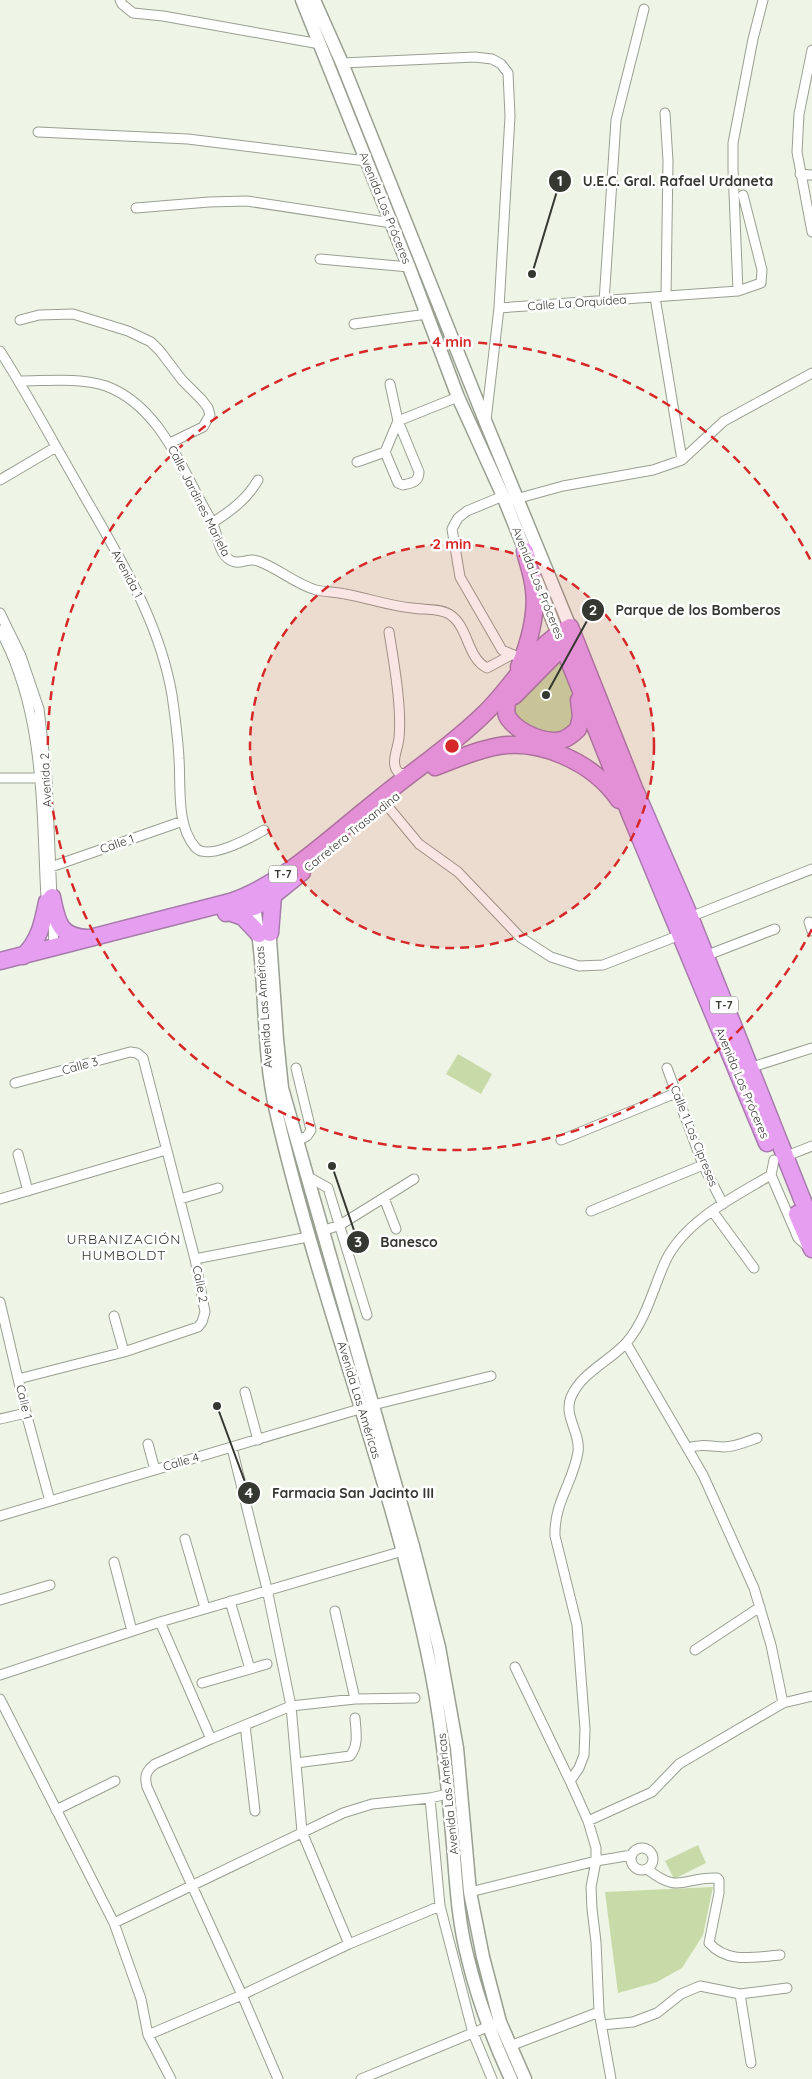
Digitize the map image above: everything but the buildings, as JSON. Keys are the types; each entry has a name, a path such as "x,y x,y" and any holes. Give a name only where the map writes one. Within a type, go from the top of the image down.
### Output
{"highway":[{"path":"511,685 517,657 530,631 534,590 525,551"},
{"name":"Carretera Trasandina","path":"383,801 409,775 468,731 511,685 542,646 566,635"},
{"name":"Carretera Trasandina","path":"0,961 51,952 229,912 261,898 383,801 435,767 507,703 566,635"},
{"name":"Avenida Los Próceres","path":"566,635 578,685 630,816 812,1249"},
{"name":"Avenida Los Próceres","path":"566,635 690,917 749,1068 776,1164 812,1224"},
{"path":"507,703 506,712 508,718 530,735 550,741 563,740 578,728 580,723 578,685"},
{"path":"435,767 495,746 521,746 561,754 583,765 602,780 614,792 630,816"},
{"path":"261,898 264,934"},
{"name":"Carretera Trasandina","path":"0,968 92,938 230,902 261,898"},
{"path":"49,899 62,929 72,936 92,938"},
{"path":"23,956 34,944 40,931 49,899"},
{"path":"229,912 244,917 264,934"}],"street":[{"path":"120,0 133,13 162,16 320,44"},
{"name":"Avenida Los Próceres","path":"302,0 392,223 458,397 509,499 566,635"},
{"name":"Avenida Los Próceres","path":"314,0 342,63 486,423 525,551 566,635"},
{"path":"738,291 733,143 753,39 763,0"},
{"path":"604,302 616,120 644,9"},
{"path":"812,50 799,114 797,152 812,232"},
{"path":"342,63 475,57 492,59 501,64 508,73 510,116 499,308 486,423"},
{"path":"665,113 668,161 666,296"},
{"path":"38,132 188,139 366,161"},
{"path":"800,174 812,175"},
{"name":"Calle La Orquídea","path":"499,308 738,291 760,283 762,270 743,196"},
{"path":"136,208 247,201 392,223"},
{"path":"320,259 409,267"},
{"path":"655,297 682,460"},
{"path":"20,320 39,315 72,314 128,331 151,342 202,400 208,408 210,415 204,427 170,443"},
{"path":"354,324 427,314"},
{"name":"Avenida 1","path":"0,351 122,562 143,603 155,632 171,690 176,722 183,821 190,840 196,849 208,853 247,839 264,830"},
{"path":"517,657 502,650 460,577 452,529 458,518 467,511 509,499 563,486 653,470 682,460 724,421 812,373"},
{"name":"Calle Jardines Mariela","path":"19,381 77,381 105,386 121,394 146,414 170,443 194,493 212,523 223,553 232,562 239,563 252,559 260,561 304,586 317,590 347,594 377,603 434,610 449,614 461,628 473,654 481,665 488,668 517,657"},
{"path":"390,384 398,422 419,472 417,480 403,485 398,483 385,452 398,422 458,397"},
{"path":"0,480 56,447"},
{"path":"357,462 385,452"},
{"path":"212,523 251,492 258,480"},
{"path":"0,613 4,636 30,707 43,778 49,899"},
{"path":"390,632 399,724 399,738 394,764 398,772 409,775"},
{"path":"0,778 43,778"},
{"name":"Avenida 2","path":"43,778 51,867 49,899 51,952"},
{"path":"383,801 419,844 458,872 520,937 551,957 579,966 603,965 680,935"},
{"name":"Calle 1","path":"51,867 183,821"},
{"path":"690,917 812,868"},
{"path":"705,956 775,929"},
{"name":"Avenida Las Américas","path":"264,934 282,1088 340,1292 428,1652 440,1717 457,1894 467,1956 494,2025 511,2079"},
{"name":"Avenida Las Américas","path":"264,934 270,1080 308,1237 368,1408 413,1546 444,1672 457,1748 470,1892 494,2025 510,2046 525,2079"},
{"path":"749,1068 812,1048"},
{"name":"Calle 3","path":"15,1083 130,1052 137,1053 143,1058"},
{"name":"Calle 2","path":"18,1379 124,1352 198,1327 202,1322 205,1312 196,1259 143,1058"},
{"path":"296,1068 312,1130 307,1136 298,1140"},
{"name":"Calle 1 Los Cipreses","path":"667,1068 704,1165 723,1204"},
{"path":"561,1140 676,1094"},
{"path":"570,1781 579,1768 584,1755 585,1729 577,1625 557,1544 555,1528 558,1507 578,1451 578,1440 568,1414 570,1400 578,1383 608,1360 626,1343 643,1319 666,1260 676,1244 689,1230 776,1164 812,1146"},
{"path":"0,1199 166,1150"},
{"path":"18,1154 28,1191"},
{"path":"591,1211 704,1165"},
{"path":"307,1176 328,1188 367,1315"},
{"path":"322,1231 340,1225 414,1179"},
{"path":"180,1199 218,1188"},
{"path":"384,1198 396,1229"},
{"path":"713,1212 754,1268"},
{"path":"196,1259 308,1237"},
{"path":"340,1292 356,1282"},
{"name":"Calle 1","path":"0,1302 26,1413 50,1501"},
{"path":"114,1316 124,1352"},
{"path":"626,1343 703,1475 754,1588 771,1645 783,1703"},
{"name":"Calle 4","path":"0,1516 368,1408 491,1376"},
{"path":"245,1392 258,1440"},
{"path":"0,1419 26,1413"},
{"path":"687,1448 701,1444 723,1447 735,1446 757,1438"},
{"path":"148,1444 155,1470"},
{"path":"232,1448 267,1590 291,1706 302,1832 349,1944"},
{"path":"186,1539 205,1608"},
{"path":"0,1675 205,1608 403,1551"},
{"path":"114,1562 132,1631"},
{"path":"0,1600 50,1585"},
{"path":"230,1601 250,1669"},
{"path":"695,1650 760,1607"},
{"path":"335,1611 355,1699"},
{"path":"160,1622 211,1739"},
{"path":"202,1683 267,1664"},
{"path":"515,1667 588,1821 596,1848 592,1909 596,1942 599,2012 611,2079"},
{"path":"588,1821 652,1792 679,1764 783,1703 812,1696"},
{"path":"278,2079 145,1779 149,1769 155,1764 291,1706 355,1699 415,1698"},
{"path":"0,1699 114,1923 141,1999 148,2035 171,2079"},
{"path":"296,1763 350,1756 355,1750 356,1743 355,1718"},
{"path":"245,1725 255,1811"},
{"path":"56,1810 115,1781"},
{"path":"114,1923 343,1813 372,1804 430,1798 448,1794"},
{"path":"430,1798 440,1906 473,2033 492,2079"},
{"path":"470,1892 596,1861 632,1855 638,1849 649,1850 654,1860 648,1870"},
{"path":"632,1855 632,1863 636,1869 648,1870 661,1880 673,1884 710,1878 717,1878 719,1880 719,1893 709,1942 716,1950 738,1959 780,1954"},
{"path":"148,2035 242,1995 349,1944 440,1906"},
{"path":"602,2025 632,2022 657,2013 681,1994 700,1986 740,1994 787,1988"},
{"path":"740,1994 751,2063"},
{"path":"510,2046 599,2012"},
{"path":"360,2079 494,2025"}],"green space":[{"path":"558,658 566,675 574,707 570,726 563,733 552,737 513,718 511,704"},
{"path":"458,1054 492,1074 481,1094 446,1074"},
{"path":"698,1845 706,1863 674,1879 665,1861"},
{"path":"713,1887 703,1935 682,1968 657,1982 618,1993 605,1892"}],"place":[{"name":"U.E.C. Gral. Rafael Urdaneta","path":"532,274"},
{"name":"Parque de los Bomberos","path":"546,695"},
{"name":"Banesco","path":"332,1166"},
{"name":"Farmacia San Jacinto III","path":"217,1406"}],"district":[{"name":"URBANIZACIÓN HUMBOLDT","path":"124,1248"}]}
